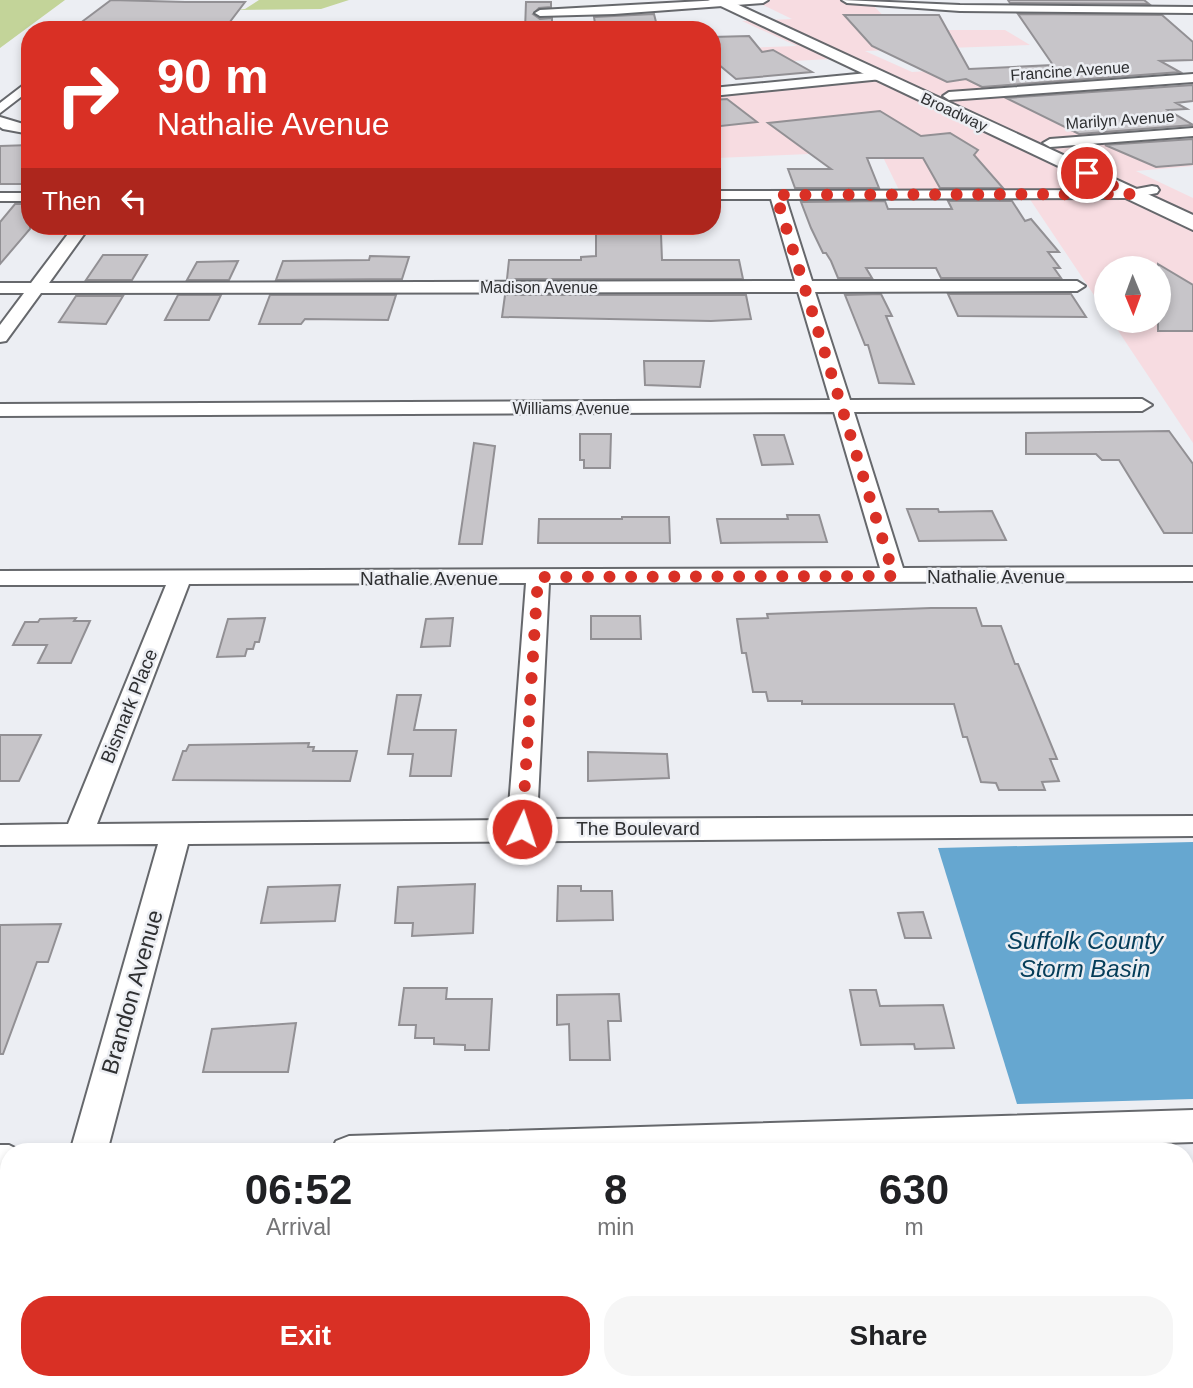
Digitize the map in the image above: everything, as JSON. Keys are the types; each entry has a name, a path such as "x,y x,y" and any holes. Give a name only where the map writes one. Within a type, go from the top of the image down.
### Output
{"main road":[{"name":"Broadway","path":"738,1 928,100 1142,192 1193,209"},
{"name":"Broadway","path":"738,1 1050,143 1142,192 1193,223"},
{"path":"878,76 890,77 925,93 949,96"},
{"path":"928,100 951,103 991,121 1012,126"}],"street":[{"path":"847,0 960,8 1193,10"},
{"path":"540,13 738,1"},
{"path":"721,91 878,76"},
{"name":"Francine Avenue","path":"949,96 1193,78"},
{"path":"0,109 21,92"},
{"name":"Marilyn Avenue","path":"1050,143 1193,132"},
{"path":"721,195 1142,192"},
{"path":"776,195 894,576"},
{"path":"0,198 21,197"},
{"path":"0,337 75,235"},
{"name":"Madison Avenue","path":"0,288 1077,286"},
{"name":"Williams Avenue","path":"0,410 1142,405"},
{"name":"Nathalie Avenue","path":"0,578 1193,574"},
{"path":"522,829 538,577"},
{"name":"Bismark Place","path":"78,835 180,578"},
{"name":"The Boulevard","path":"0,835 1193,826"},
{"name":"Brandon Avenue","path":"90,1143 176,833"},
{"path":"641,1143 1193,1126"}],"shaded area":[{"path":"753,0 868,0 897,30 1005,30 1030,45 865,51 912,72 981,68 1012,87 1037,92 1069,111 1080,111 1116,133 1158,140 1193,166 1136,171 1193,198 1193,443 1120,333 1171,333 1171,256 1094,256 1094,295 1025,192 900,192 880,151 721,158 721,89 866,75 830,59 737,64 721,54 721,49 797,46 742,21 792,19"}],"green space":[{"path":"0,0 65,0 37,21 21,21 21,32 0,48"},
{"path":"259,0 349,0 321,9 235,10 245,9"}],"water":[{"name":"Suffolk County Storm Basin","path":"1193,842 1193,1099 1017,1104 938,848"}],"building":[{"path":"111,0 245,2 231,21 83,21"},
{"path":"1008,0 1144,0 1149,4 1010,3"},
{"path":"526,2 551,2 551,7 539,8 533,14 540,19 552,18 552,21 525,21"},
{"path":"654,14 656,21 595,21 594,17"},
{"path":"1018,14 1162,15 1193,42 1193,60 1160,61 1180,72 982,87 966,79 947,82 872,46 844,15 939,15 969,69 1053,65"},
{"path":"749,36 762,52 773,50 812,72 736,79 721,66 721,37"},
{"path":"1193,85 1193,101 1176,103 1187,109 1168,110 1193,125 1079,134 1006,98"},
{"path":"721,99 727,99 757,122 721,126"},
{"path":"880,111 921,136 950,133 978,150 974,155 1003,188 940,188 923,158 867,158 879,188 795,188 788,169 831,169 768,123"},
{"path":"1193,139 1193,164 1156,167 1105,145"},
{"path":"21,145 21,184 0,184 0,146"},
{"path":"885,201 888,209 952,209 948,201 1012,201 1025,221 1031,219 1059,252 1048,252 1060,268 1054,268 1061,278 941,278 936,268 866,268 872,278 838,278 831,261 826,253 823,253 801,202"},
{"path":"15,204 21,204 21,235 25,235 0,264 0,222"},
{"path":"596,235 661,235 662,260 739,260 743,279 507,279 509,260 581,260 581,257 596,256"},
{"path":"103,255 147,255 132,280 86,280"},
{"path":"370,256 409,257 402,279 276,280 283,261 369,260"},
{"path":"238,261 229,280 187,280 197,262"},
{"path":"1171,272 1193,285 1193,331 1171,331"},
{"path":"881,294 892,316 886,316 914,384 879,383 868,345 865,345 845,295"},
{"path":"948,294 1071,294 1086,317 958,316"},
{"path":"178,295 221,295 209,320 165,320"},
{"path":"270,295 396,295 388,320 305,319 301,324 259,324"},
{"path":"505,295 746,295 751,319 711,321 502,317"},
{"path":"76,296 123,296 106,324 59,322"},
{"path":"644,361 704,361 700,387 645,385"},
{"path":"1169,431 1193,464 1193,533 1164,533 1119,460 1102,460 1096,454 1026,454 1026,433"},
{"path":"580,434 611,434 610,468 584,468 584,460 580,460"},
{"path":"754,435 784,435 793,464 762,465"},
{"path":"474,443 495,446 482,544 459,544"},
{"path":"907,509 938,509 939,512 992,511 1006,540 919,541"},
{"path":"787,515 819,515 827,542 721,543 717,519 788,519"},
{"path":"669,517 670,543 538,543 539,519"},
{"path":"976,608 982,626 1001,626 1057,759 1050,759 1059,781 1042,782 1045,790 999,790 996,783 981,782 967,737 963,737 954,704 802,704 802,701 768,701 766,692 753,692 746,653 742,653 737,619 768,618 767,614"},
{"path":"591,616 640,616 641,639 591,639"},
{"path":"76,618 74,621 90,621 71,663 38,663 47,645 13,645 25,622"},
{"path":"265,618 259,642 255,642 253,649 247,649 245,656 217,657 228,619"},
{"path":"453,618 450,646 421,647 426,619"},
{"path":"397,695 421,695 414,730 456,730 451,776 410,776 413,754 388,754"},
{"path":"0,735 41,735 19,781 0,781"},
{"path":"309,743 308,747 314,747 313,751 357,751 350,781 173,780 183,751 186,751 189,745"},
{"path":"588,752 667,754 669,778 588,781"},
{"path":"475,884 473,933 412,936 413,923 395,923 398,887"},
{"path":"340,885 335,921 261,923 268,887"},
{"path":"558,886 581,886 581,891 612,891 613,920 557,921"},
{"path":"923,912 931,938 905,938 898,913"},
{"path":"61,924 48,962 37,962 3,1054 0,1054 0,925"},
{"path":"404,988 447,988 446,999 492,999 489,1050 465,1050 465,1045 434,1044 434,1038 415,1038 416,1025 399,1025"},
{"path":"850,990 876,990 880,1006 943,1005 954,1048 915,1049 914,1044 861,1045"},
{"path":"619,994 621,1021 608,1021 610,1060 570,1060 569,1024 557,1025 557,995"},
{"path":"296,1023 288,1072 203,1072 212,1029"}],"route":[{"path":"522,829 538,577 894,576 776,195 1131,194 1087,173"}]}
